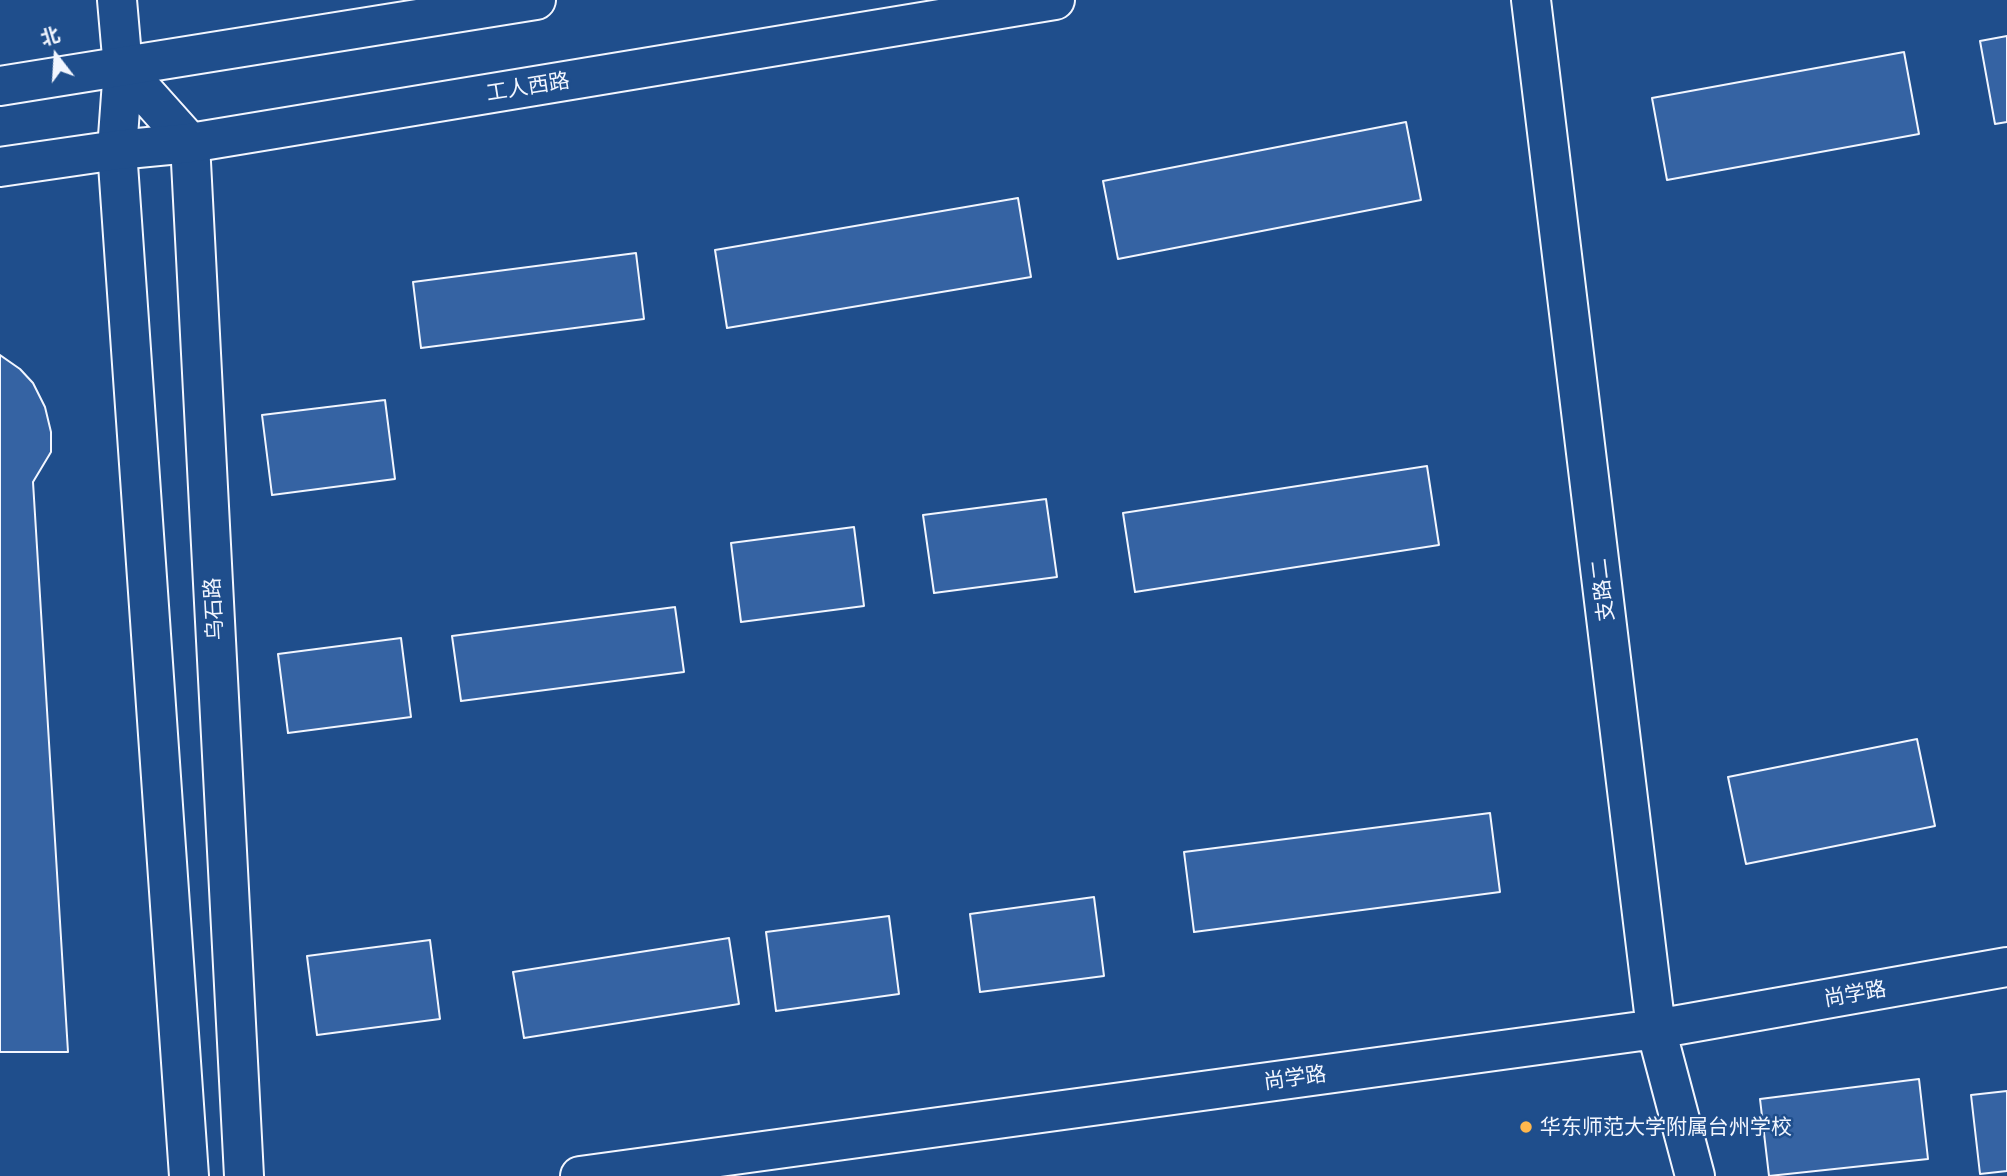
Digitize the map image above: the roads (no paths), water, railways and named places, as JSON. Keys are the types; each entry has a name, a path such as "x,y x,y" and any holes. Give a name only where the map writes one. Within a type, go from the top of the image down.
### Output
{"street":[{"path":"117,0 122,68 117,150 189,1176"},
{"path":"0,86 536,0"},
{"name":"工人西路","path":"0,167 117,150 190,143 1055,0"},
{"name":"支路二","path":"1531,0 1656,1029 1695,1176"},
{"path":"122,68 190,143"},
{"name":"乌石路","path":"190,143 244,1176"},
{"name":"尚学路","path":"580,1176 1656,1029 2007,967"}],"place":[{"name":"华东师范大学附属台州学校","path":"1526,1127"}]}
